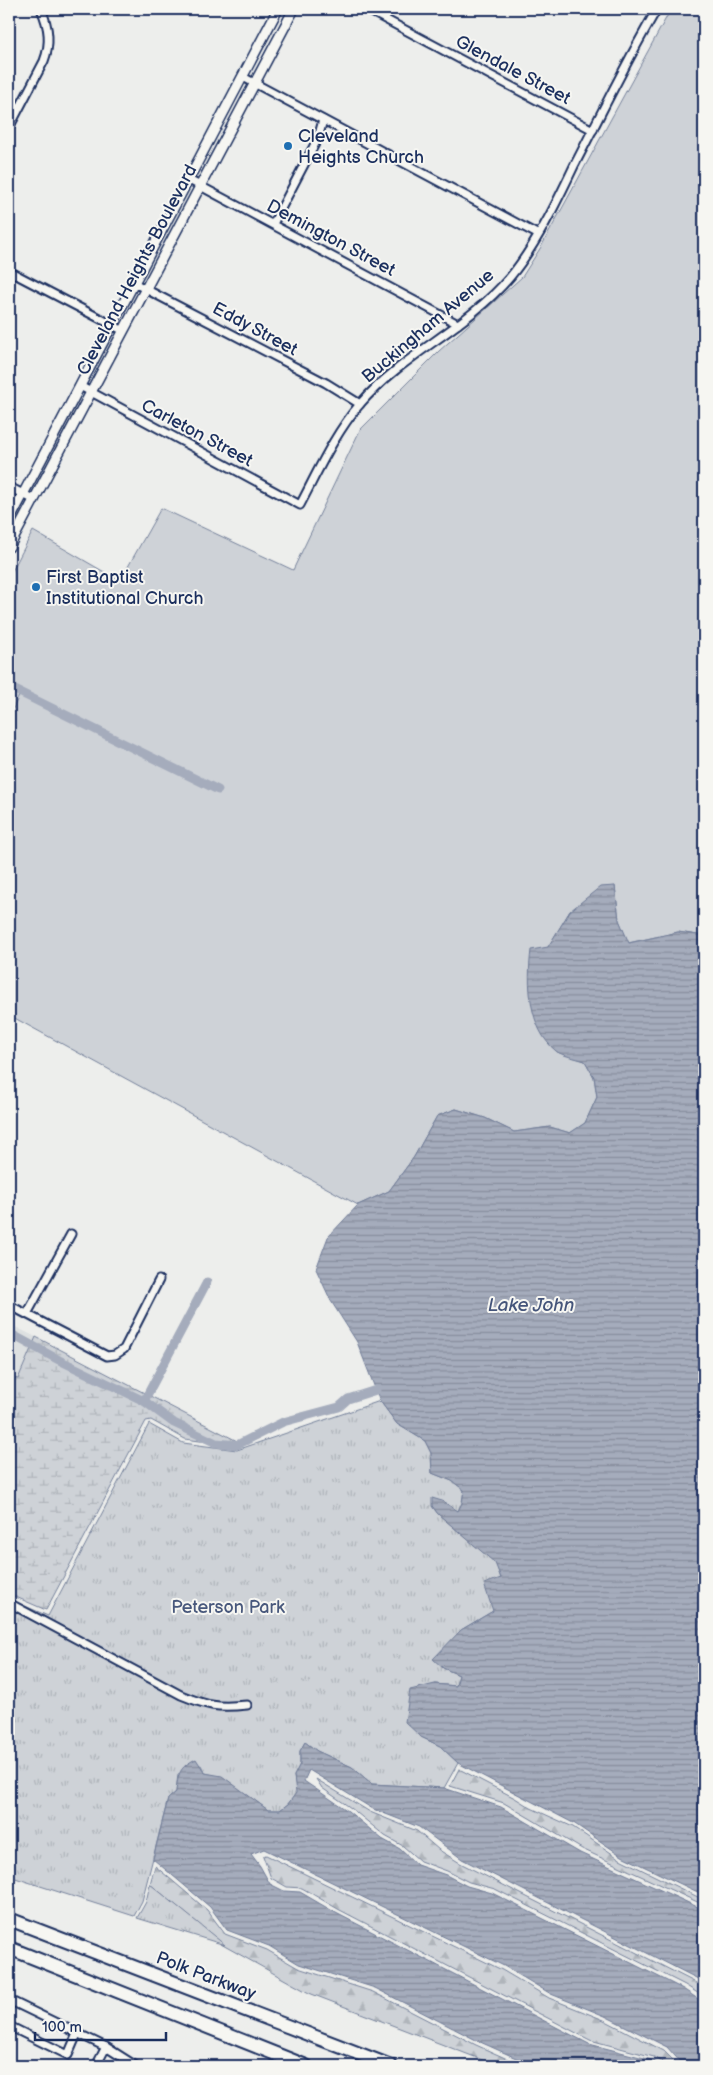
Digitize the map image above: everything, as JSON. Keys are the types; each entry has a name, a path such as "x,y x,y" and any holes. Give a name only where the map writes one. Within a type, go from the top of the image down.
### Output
{"highway":[{"name":"Polk Parkway","path":"9,1919 391,2066"},
{"path":"9,1948 306,2066"}],"street":[{"path":"9,128 48,50 49,34 41,9"},
{"name":"Cleveland Heights Boulevard","path":"9,521 278,9"},
{"name":"Cleveland Heights Boulevard","path":"9,547 122,330 201,186 294,9"},
{"name":"Glendale Street","path":"366,9 593,130"},
{"name":"Buckingham Avenue","path":"300,505 330,451 360,404 396,371 487,302 511,276 525,256 558,198 654,10"},
{"path":"243,77 537,234"},
{"path":"273,224 318,138 323,120"},
{"name":"Demington Street","path":"189,180 458,324"},
{"path":"9,271 122,330"},
{"name":"Eddy Street","path":"134,283 326,383 360,404"},
{"name":"Carleton Street","path":"80,386 300,505"},
{"path":"9,487 33,500"},
{"path":"27,1314 71,1234"},
{"path":"9,1305 107,1356 115,1355 122,1351 160,1280"},
{"path":"9,1603 181,1694 204,1704 222,1708 247,1705"},
{"path":"9,2000 106,2047 136,2066"},
{"path":"9,2026 68,2055 76,2034"},
{"path":"96,2066 106,2047"}],"shaded area":[{"path":"9,1324 36,1337 18,1379 9,1377"}],"green space":[{"path":"671,9 704,9 704,936 678,932 628,943 619,920 615,886 570,911 548,947 557,1052 585,1061 594,1077 597,1097 585,1123 570,1133 550,1127 514,1132 485,1118 456,1109 437,1116 414,1157 389,1191 358,1205 9,1015 9,577 33,531 120,581 161,508 293,570 360,430 439,351 522,277 541,247"},
{"path":"9,690 19,696 9,717"},
{"path":"36,1337 243,1444 237,1446 185,1439 151,1420 146,1421 46,1610 9,1594 9,1377 18,1379"},
{"name":"Peterson Park","path":"380,1401 397,1424 425,1441 431,1453 432,1473 452,1481 464,1490 462,1503 458,1511 442,1501 432,1506 438,1514 496,1563 501,1579 493,1611 461,1630 443,1668 459,1675 456,1686 435,1684 421,1737 440,1746 458,1763 444,1788 372,1784 352,1767 317,1751 305,1742 300,1751 300,1764 294,1776 297,1793 280,1810 268,1810 222,1777 205,1773 201,1765 178,1774 176,1792 168,1799 142,1901 134,1916 9,1876 9,1599 48,1616 149,1424 183,1443 237,1450"},
{"path":"459,1769 531,1808 573,1827 620,1859 704,1900 704,1905 582,1849 504,1803 450,1786"},
{"path":"316,1779 370,1812 417,1831 439,1850 460,1863 704,1987 704,1997 685,1985 495,1889 469,1882 420,1861 403,1846 385,1836 351,1808 322,1788"},
{"path":"266,1855 502,1970 549,1998 604,2020 664,2051 679,2066 669,2066 654,2057 590,2040 338,1909 302,1888 287,1887 271,1878 263,1856"},
{"path":"155,1866 207,1910 225,1934 267,1950 298,1968 373,1992 476,2045 523,2066 498,2066 309,1993 219,1943 223,1944 150,1884"},
{"path":"150,1884 225,1945 137,1918 146,1902"}],"water":[{"name":"Lake John","path":"615,886 619,920 629,943 678,932 704,936 704,1895 622,1856 575,1824 458,1763 440,1746 421,1737 405,1722 410,1690 435,1684 456,1686 459,1675 443,1668 433,1659 461,1630 493,1611 484,1584 501,1578 495,1563 438,1514 432,1506 432,1498 442,1501 458,1511 462,1503 464,1490 452,1481 432,1473 431,1453 425,1441 397,1424 380,1401 357,1342 331,1301 316,1269 328,1237 358,1205 389,1191 414,1157 437,1116 456,1109 485,1118 514,1132 550,1127 570,1133 585,1123 597,1097 594,1077 585,1061 556,1051 540,1030 535,1018 530,990 531,950 548,947 570,911 600,887"},
{"path":"305,1742 317,1751 352,1767 372,1784 444,1788 501,1807 580,1853 704,1910 704,1982 462,1859 419,1827 373,1809 309,1770 304,1781 348,1811 382,1839 400,1849 417,1865 446,1875 467,1886 492,1893 683,1989 704,2003 704,2061 683,2065 667,2047 605,2016 551,1994 504,1966 264,1849 251,1854 270,1884 284,1891 300,1892 336,1913 589,2044 652,2060 661,2066 534,2066 478,2041 375,1988 299,1964 269,1946 227,1930 210,1907 153,1859 168,1799 176,1792 180,1772 186,1765 196,1759 205,1773 222,1776 268,1810 280,1810 288,1804 296,1793 294,1776 300,1764 300,1751"}],"waterway":[{"path":"9,687 218,790"},
{"path":"144,1401 207,1282"},
{"path":"9,1333 59,1360 144,1401 174,1423 216,1443 237,1445 283,1422 339,1407 348,1399 376,1390"}],"place":[{"name":"Cleveland Heights Church","path":"288,146"},
{"name":"First Baptist Institutional Church","path":"36,587"}]}
